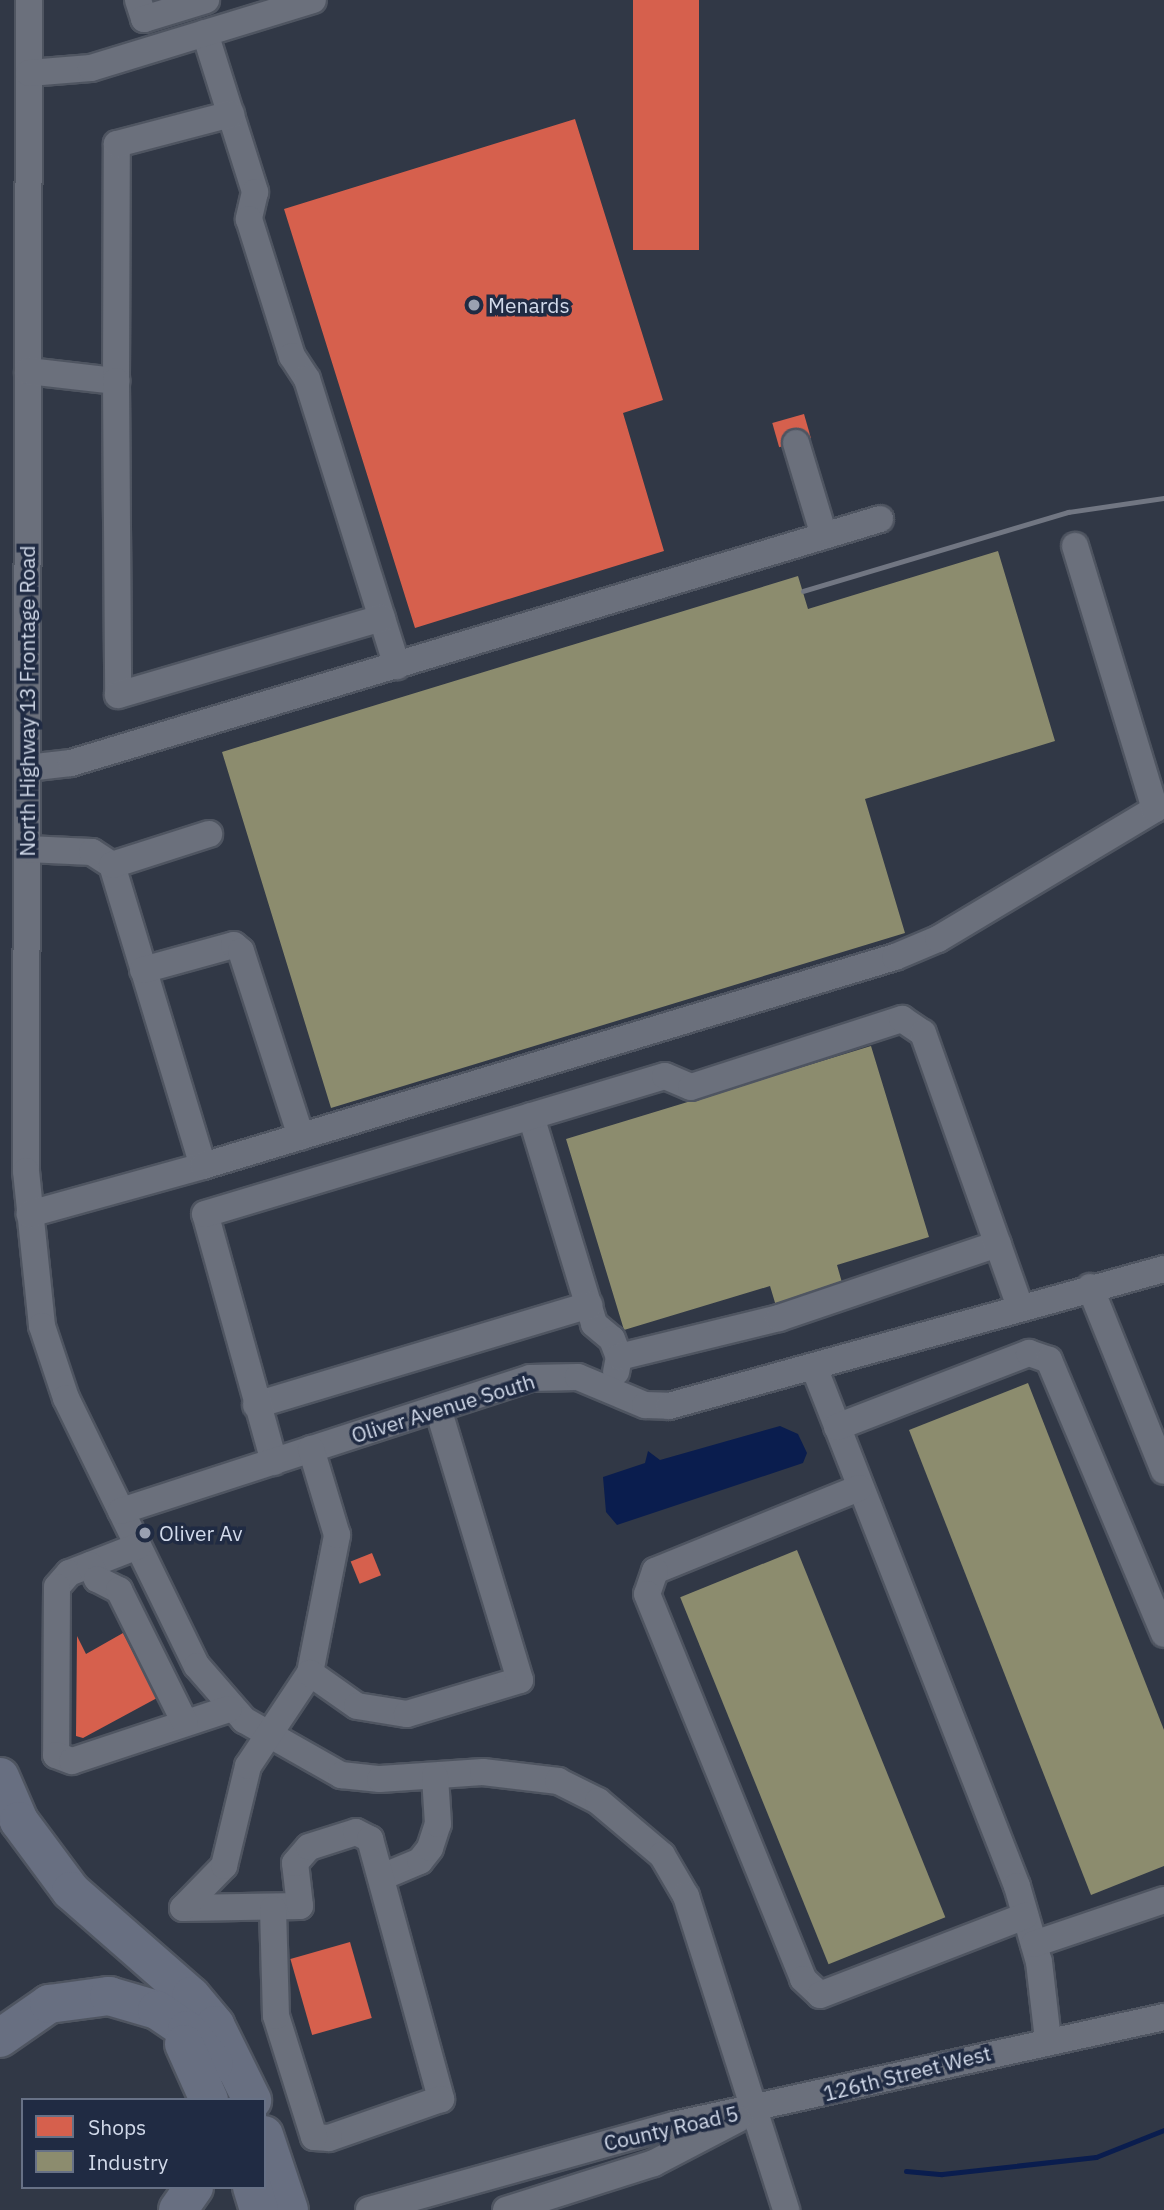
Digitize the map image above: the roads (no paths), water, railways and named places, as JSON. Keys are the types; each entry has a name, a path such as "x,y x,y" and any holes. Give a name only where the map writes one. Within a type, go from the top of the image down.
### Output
{"highway":[{"path":"0,1777 19,1821 71,1891 191,1996 215,2025 251,2098"},
{"path":"0,2038 48,2004 109,1996 157,2010 202,2045 225,2098"},
{"path":"157,2010 195,2057 208,2098"},
{"path":"266,2141 289,2210"},
{"path":"178,2210 193,2189"},
{"path":"253,2189 259,2210"}],"street":[{"name":"North Highway 13 Frontage Road","path":"29,0 27,849 30,1214 42,1326 66,1398 197,1666 229,1709 266,1737 341,1774 435,1776 483,1772 558,1781 598,1801 662,1856 686,1896 754,2109"},
{"path":"153,49 141,9 206,0"},
{"path":"29,74 91,68 205,33 245,10 313,0"},
{"path":"205,33 255,192 248,219 292,356 307,379 397,666"},
{"path":"231,114 117,145 118,695 382,618"},
{"path":"28,371 117,381"},
{"path":"796,443 824,536"},
{"path":"27,768 71,763 880,519"},
{"path":"30,1214 301,1137 895,957 938,939 1155,809 1075,546"},
{"path":"112,865 209,834"},
{"path":"27,849 92,852 112,865 203,1166"},
{"path":"143,970 234,945 241,951 301,1137"},
{"path":"274,1462 205,1214 666,1076 691,1087 902,1019 923,1033 1020,1307"},
{"path":"531,1116 589,1305 619,1357 611,1391"},
{"path":"619,1357 779,1318 998,1244"},
{"name":"Oliver Avenue South","path":"121,1511 438,1408 555,1374 611,1391 645,1405 669,1406 1090,1287 1164,1269"},
{"path":"1090,1287 1164,1471"},
{"path":"256,1405 589,1305"},
{"path":"836,1427 1029,1353 1049,1360 1164,1634"},
{"path":"814,1367 1026,1916 1034,1944 1048,2040"},
{"path":"310,1673 357,1706 407,1714 520,1680 438,1408"},
{"path":"273,1909 276,2016 314,2137 329,2138 427,2107 442,2095 370,1839 356,1832 309,1847 295,1863 300,1906 273,1909 183,1909 224,1867 239,1788 266,1737 310,1673 337,1535 311,1450"},
{"path":"859,1488 655,1572 647,1594 803,1979 820,1995 1026,1916"},
{"path":"138,1546 69,1573 57,1587 56,1755 72,1761 229,1709"},
{"path":"90,1565 97,1579 119,1590 186,1723"},
{"path":"382,1877 420,1861 430,1848 438,1824 435,1776"},
{"path":"1034,1944 1164,1900"},
{"name":"126th Street West","path":"754,2109 1048,2040 1164,2017"},
{"path":"754,2109 786,2210"},
{"name":"County Road 5","path":"369,2210 562,2153 754,2109"},
{"name":"County Road 5","path":"506,2210 688,2150 754,2109"}],"water":[{"path":"780,1426 798,1434 807,1453 803,1463 617,1525 606,1512 603,1477 645,1463 648,1451 660,1460"}],"waterway":[{"path":"906,2171 942,2174 1096,2157 1164,2130"}],"railway":[{"path":"803,591 1068,512 1164,498"}],"place":[{"name":"Menards","path":"474,305"},
{"name":"Oliver Av","path":"145,1533"}]}
